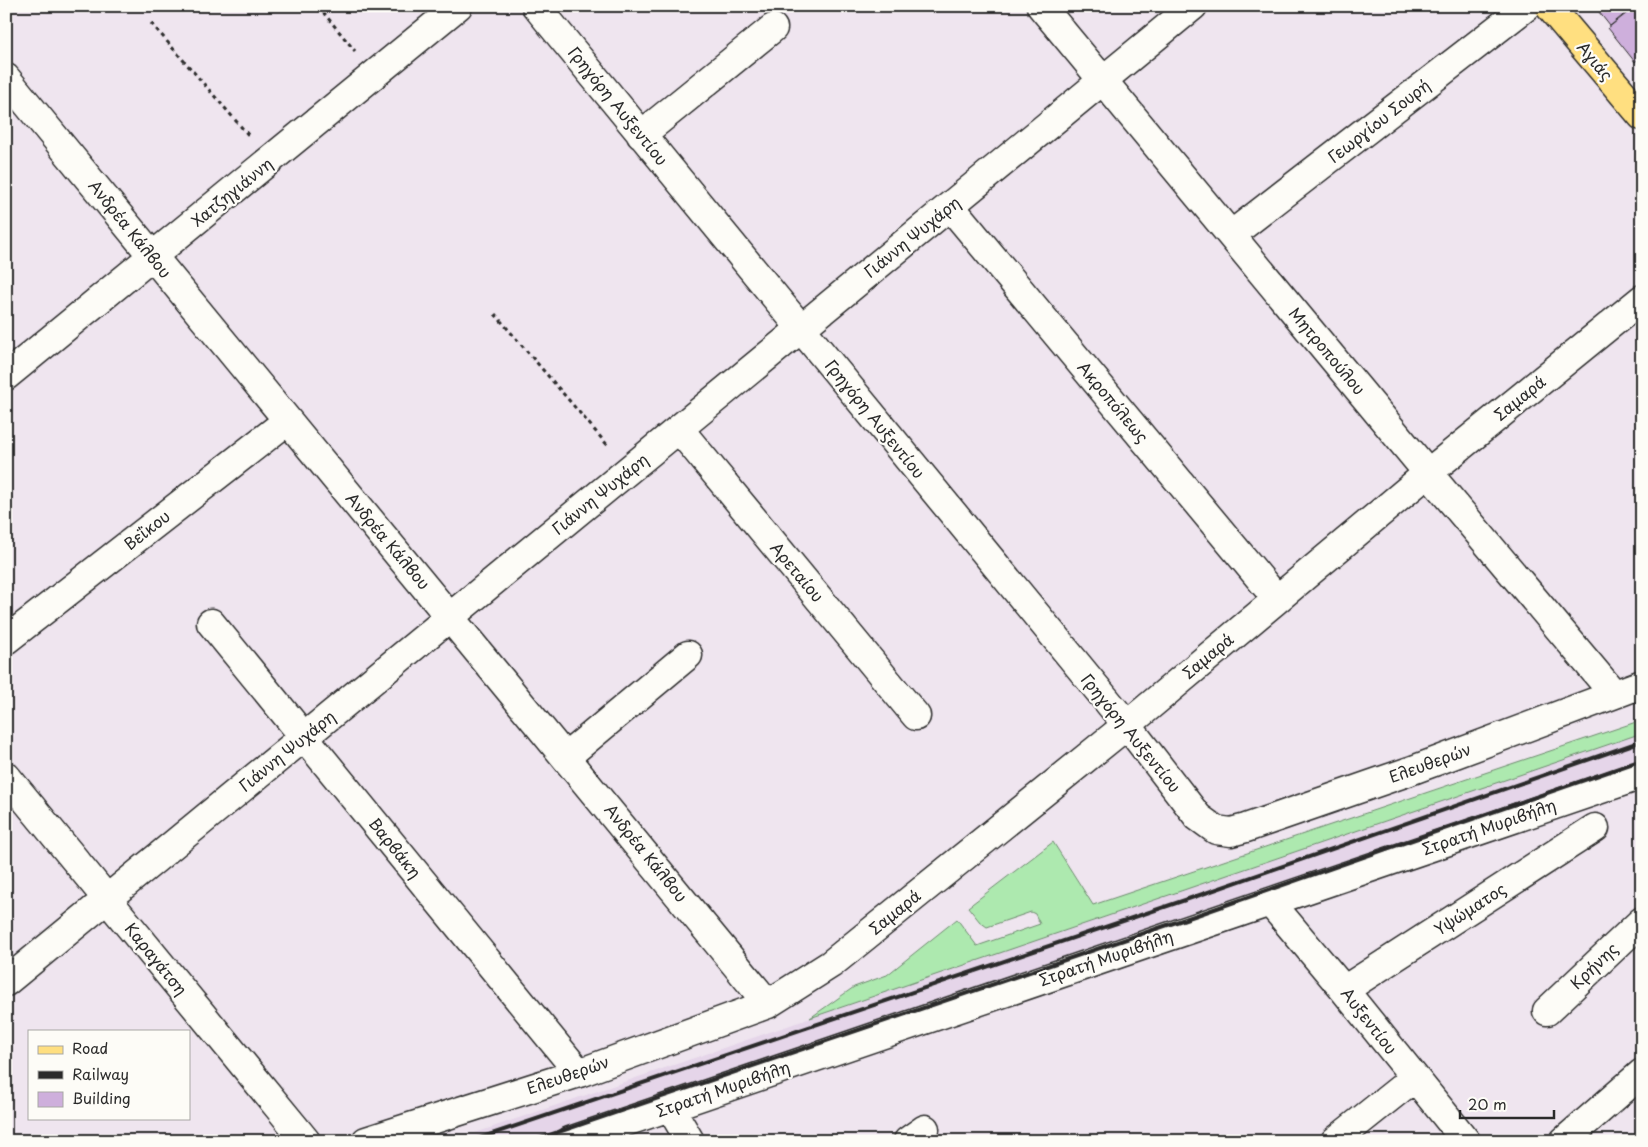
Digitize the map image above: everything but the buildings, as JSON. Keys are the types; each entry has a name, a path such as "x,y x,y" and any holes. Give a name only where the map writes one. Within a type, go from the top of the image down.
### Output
{"main road":[{"name":"Αγιάς","path":"1549,6 1642,116"}],"street":[{"name":"Χατζηγιάννη","path":"6,376 458,6"},
{"name":"Γρηγόρη Αυξεντίου","path":"536,6 1127,725 1198,817 1216,830"},
{"name":"Μητροπούλου","path":"1041,6 1614,694"},
{"name":"Γιάννη Ψυχάρη","path":"6,982 1192,6"},
{"name":"Γεωργίου Σουρή","path":"1232,236 1527,6"},
{"path":"641,135 773,28"},
{"name":"Ανδρέα Κάλβου","path":"8,83 567,756 768,1004"},
{"name":"Ακροπόλεως","path":"950,206 1277,599"},
{"name":"Σαμαρά","path":"768,1004 831,964 1127,725 1428,473 1642,299"},
{"name":"Βεΐκου","path":"6,640 288,421"},
{"name":"Αρεταίου","path":"679,429 916,716"},
{"name":"Βαρβάκη","path":"211,623 579,1073"},
{"path":"567,756 688,655"},
{"name":"Ελευθερών","path":"1216,830 1231,832 1246,828 1410,771 1642,684"},
{"name":"Στρατή Μυριβήλη","path":"570,1141 1642,775"},
{"name":"Καραγάτση","path":"6,776 306,1141"},
{"name":"Υψώματος","path":"1344,990 1595,828"},
{"name":"Αυξεντίου","path":"1270,902 1466,1141"},
{"name":"Κρήνης","path":"1547,1011 1642,921"},
{"name":"Ελευθερών","path":"366,1141 579,1073 768,1004"},
{"path":"1564,1141 1642,1073"},
{"path":"1342,1139 1414,1078"},
{"path":"670,1107 690,1141"}],"path":[{"path":"318,6 374,75"},
{"path":"151,23 270,160"},
{"path":"495,314 628,471"}],"shaded area":[{"path":"1642,733 1642,785 595,1141 452,1141"}],"green space":[{"path":"1642,720 1642,733 810,1018 854,987 887,975 957,919 977,946 1040,924 1035,914 1031,912 987,927 980,922 968,907 1053,842 1093,905"}],"railway":[{"path":"471,1141 1194,897 1642,741"},
{"path":"532,1141 1200,914 1642,760"}]}
